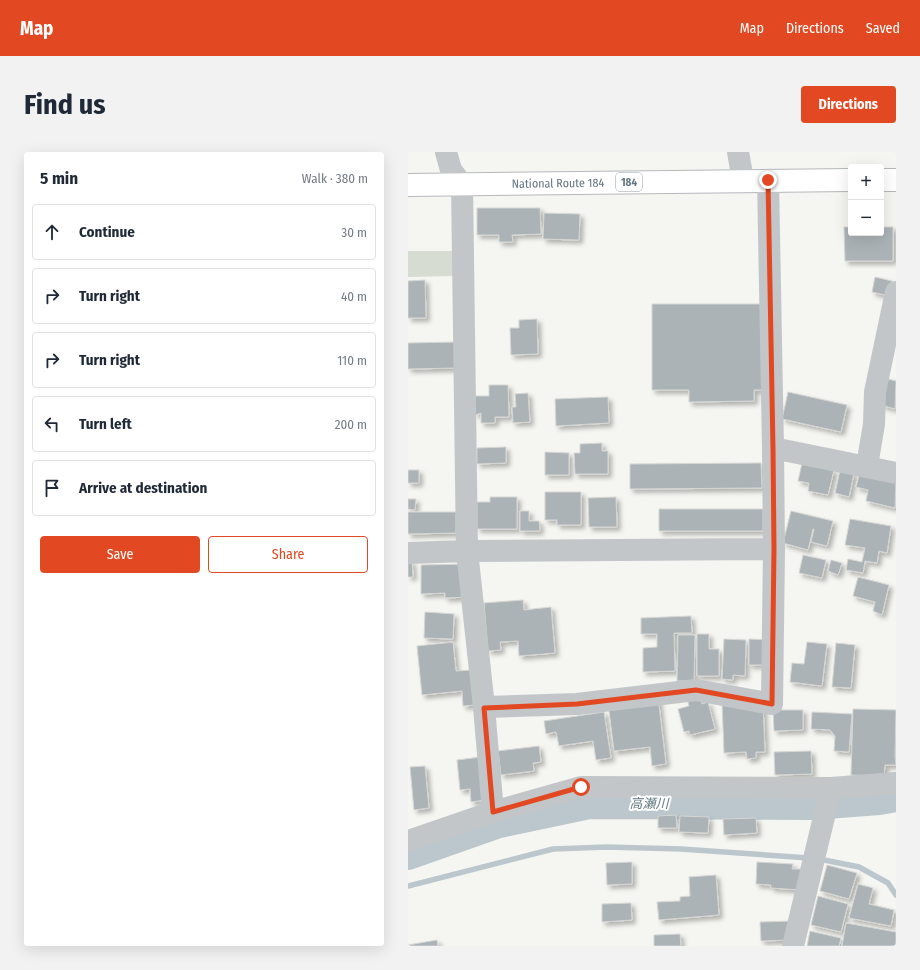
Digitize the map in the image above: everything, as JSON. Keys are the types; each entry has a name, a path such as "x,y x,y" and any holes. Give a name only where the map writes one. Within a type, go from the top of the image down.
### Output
{"highway":[{"name":"National Route 184","path":"408,185 848,180"},
{"path":"884,180 896,180"}],"street":[{"path":"446,152 451,170 462,184 467,551 484,708 493,812"},
{"path":"738,152 743,180"},
{"path":"484,708 577,704 696,690 772,704 774,549 768,180"},
{"path":"867,466 874,424 875,392 896,292"},
{"path":"773,448 896,473"},
{"path":"408,553 467,551 774,549"},
{"path":"408,841 493,812 581,787 831,788 896,783"},
{"path":"793,946 831,788"}],"shaded area":[{"path":"408,251 453,251 454,276 408,277"}],"building":[{"path":"477,208 540,208 541,234 512,235 513,242 499,242 499,235 477,235"},
{"path":"544,213 580,214 579,240 543,239"},
{"path":"844,227 848,227 848,236 884,236 884,227 893,227 893,261 845,261"},
{"path":"875,277 892,281 889,296 872,292"},
{"path":"425,280 426,318 408,318 408,281"},
{"path":"652,304 768,304 768,390 754,390 754,401 689,402 689,390 652,390"},
{"path":"537,319 538,354 511,355 510,328 519,328 519,320"},
{"path":"457,342 458,368 408,369 408,343"},
{"path":"888,379 896,381 895,409 881,405"},
{"path":"489,385 508,385 509,417 495,417 495,423 481,423 481,413 475,415 475,396 489,396"},
{"path":"788,392 847,405 841,432 782,419"},
{"path":"528,393 530,422 513,423 512,407 516,407 515,394"},
{"path":"608,397 609,423 556,426 555,399"},
{"path":"602,443 602,451 608,451 608,474 575,474 574,453 580,453 580,444"},
{"path":"506,447 506,463 477,464 477,448"},
{"path":"545,452 569,453 569,475 545,475"},
{"path":"761,463 762,488 630,489 630,464"},
{"path":"802,463 834,470 828,495 808,491 809,483 798,481"},
{"path":"408,470 419,470 419,483 408,483"},
{"path":"840,470 854,473 849,497 835,493"},
{"path":"860,471 896,481 895,508 866,501 868,490 856,487"},
{"path":"545,492 581,492 581,525 557,525 557,520 545,520"},
{"path":"490,497 517,497 517,529 477,529 477,502 490,502"},
{"path":"616,497 617,527 589,527 588,498"},
{"path":"408,499 416,499 415,510 408,509"},
{"path":"659,509 763,509 763,531 659,531"},
{"path":"520,511 529,511 529,521 539,521 540,531 520,531"},
{"path":"791,511 833,521 827,546 811,542 814,529 808,550 783,543"},
{"path":"408,512 456,512 456,533 408,534"},
{"path":"850,519 891,526 887,553 879,551 877,563 865,561 863,573 846,570 848,559 862,562 865,548 845,545"},
{"path":"803,555 826,560 822,578 799,573"},
{"path":"831,560 842,563 838,575 828,571"},
{"path":"408,561 412,561 413,577 408,577"},
{"path":"466,564 467,597 445,598 445,593 421,594 421,565"},
{"path":"858,577 889,585 882,615 873,611 875,602 853,596"},
{"path":"523,600 524,610 551,607 555,653 519,656 518,641 500,642 501,650 488,651 484,603"},
{"path":"425,612 454,614 453,639 424,638"},
{"path":"691,616 692,633 674,633 675,671 643,672 643,648 657,647 657,634 641,634 641,618"},
{"path":"697,634 709,634 709,649 719,649 719,676 697,676"},
{"path":"678,635 695,635 694,681 677,681"},
{"path":"724,639 746,640 745,676 733,675 733,680 722,679"},
{"path":"749,639 770,640 770,665 749,665"},
{"path":"453,642 456,671 472,670 476,705 463,706 462,691 422,695 417,646"},
{"path":"807,642 827,644 822,686 790,682 792,663 804,664"},
{"path":"836,643 855,645 851,688 832,687"},
{"path":"699,695 702,704 708,702 715,729 690,735 689,731 684,732 678,709 689,706 687,698"},
{"path":"658,697 666,764 652,766 650,747 614,751 608,703"},
{"path":"722,702 763,705 765,752 756,752 756,758 747,759 746,752 724,753"},
{"path":"853,709 896,710 896,765 885,765 884,776 851,775"},
{"path":"773,710 803,710 803,730 774,731"},
{"path":"604,712 611,758 596,760 593,741 559,746 556,732 546,734 544,721"},
{"path":"812,712 852,714 849,752 834,751 835,736 830,730 811,729"},
{"path":"539,746 541,762 533,763 534,771 501,775 498,751"},
{"path":"811,751 812,774 775,775 774,752"},
{"path":"481,757 486,800 471,802 470,789 460,790 457,760"},
{"path":"425,766 429,808 414,810 410,767"},
{"path":"676,815 677,828 658,828 658,816"},
{"path":"680,816 709,817 708,833 679,832"},
{"path":"756,818 757,833 724,835 723,819"},
{"path":"632,862 632,884 607,885 606,863"},
{"path":"757,862 793,864 792,869 803,869 802,890 771,888 771,885 756,884"},
{"path":"827,865 857,873 849,899 820,891"},
{"path":"716,875 719,915 659,920 657,902 680,901 680,897 690,896 689,877"},
{"path":"858,884 873,888 869,904 894,910 891,926 849,918"},
{"path":"818,896 848,904 841,932 811,925"},
{"path":"631,903 632,920 602,922 602,904"},
{"path":"792,921 792,940 761,941 760,922"},
{"path":"846,923 896,932 896,946 842,946"},
{"path":"810,931 841,938 839,946 807,946"},
{"path":"680,934 681,946 654,946 654,935"},
{"path":"437,940 438,946 408,946 408,945"}],"waterway":[{"name":"高瀬川","path":"408,854 499,822 589,803 813,804 879,799 896,796"},
{"path":"408,886 553,849 607,847 681,849 809,858"},
{"path":"819,859 859,867 888,883 896,895"}],"route":[{"path":"581,787 493,812 484,708 577,704 696,690 772,704 774,549 768,180"}]}
